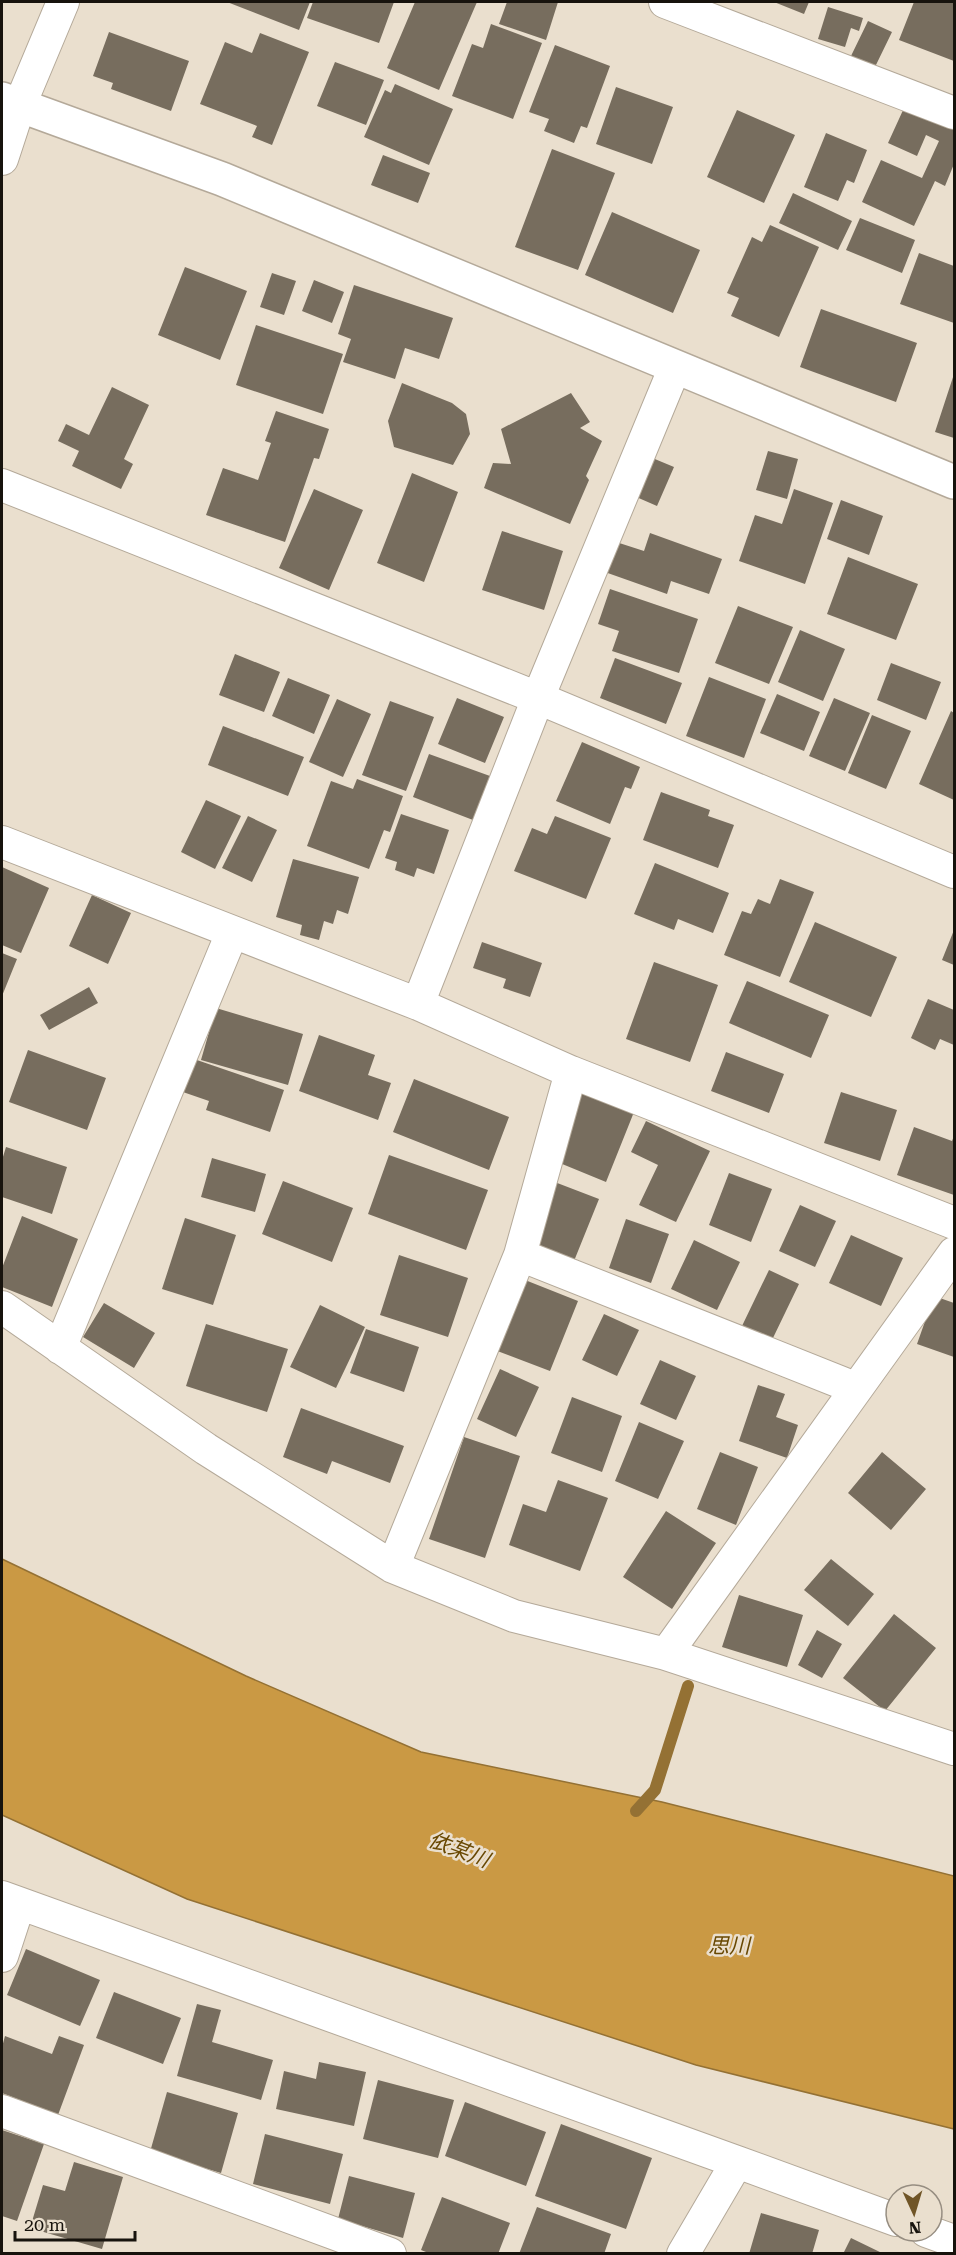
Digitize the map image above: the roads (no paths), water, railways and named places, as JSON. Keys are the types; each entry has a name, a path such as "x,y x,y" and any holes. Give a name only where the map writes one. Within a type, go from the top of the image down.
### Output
{"street":[{"path":"2,159 10,103 63,2"},
{"path":"665,2 954,114"},
{"path":"10,103 222,179 954,482"},
{"path":"418,1004 538,698 675,367"},
{"path":"2,485 538,698 954,872"},
{"path":"2,842 418,1004 572,1072 954,1223"},
{"path":"60,1348 232,933"},
{"path":"393,1567 520,1255 572,1072"},
{"path":"666,1654 954,1253"},
{"path":"520,1255 855,1388"},
{"path":"2,1307 206,1449 393,1567 514,1616 666,1654 954,1749"},
{"path":"2,1956 10,1901 884,2216"},
{"path":"2,2111 390,2253"},
{"path":"683,2253 737,2162"}],"water":[{"name":"思川","path":"2,1559 246,1676 421,1752 662,1802 954,1876 954,2129 696,2065 187,1899 2,1815"}],"waterway":[{"path":"636,1811 655,1790 688,1686"}],"water label":[{"name":"依某川","path":"459,1850"}]}
